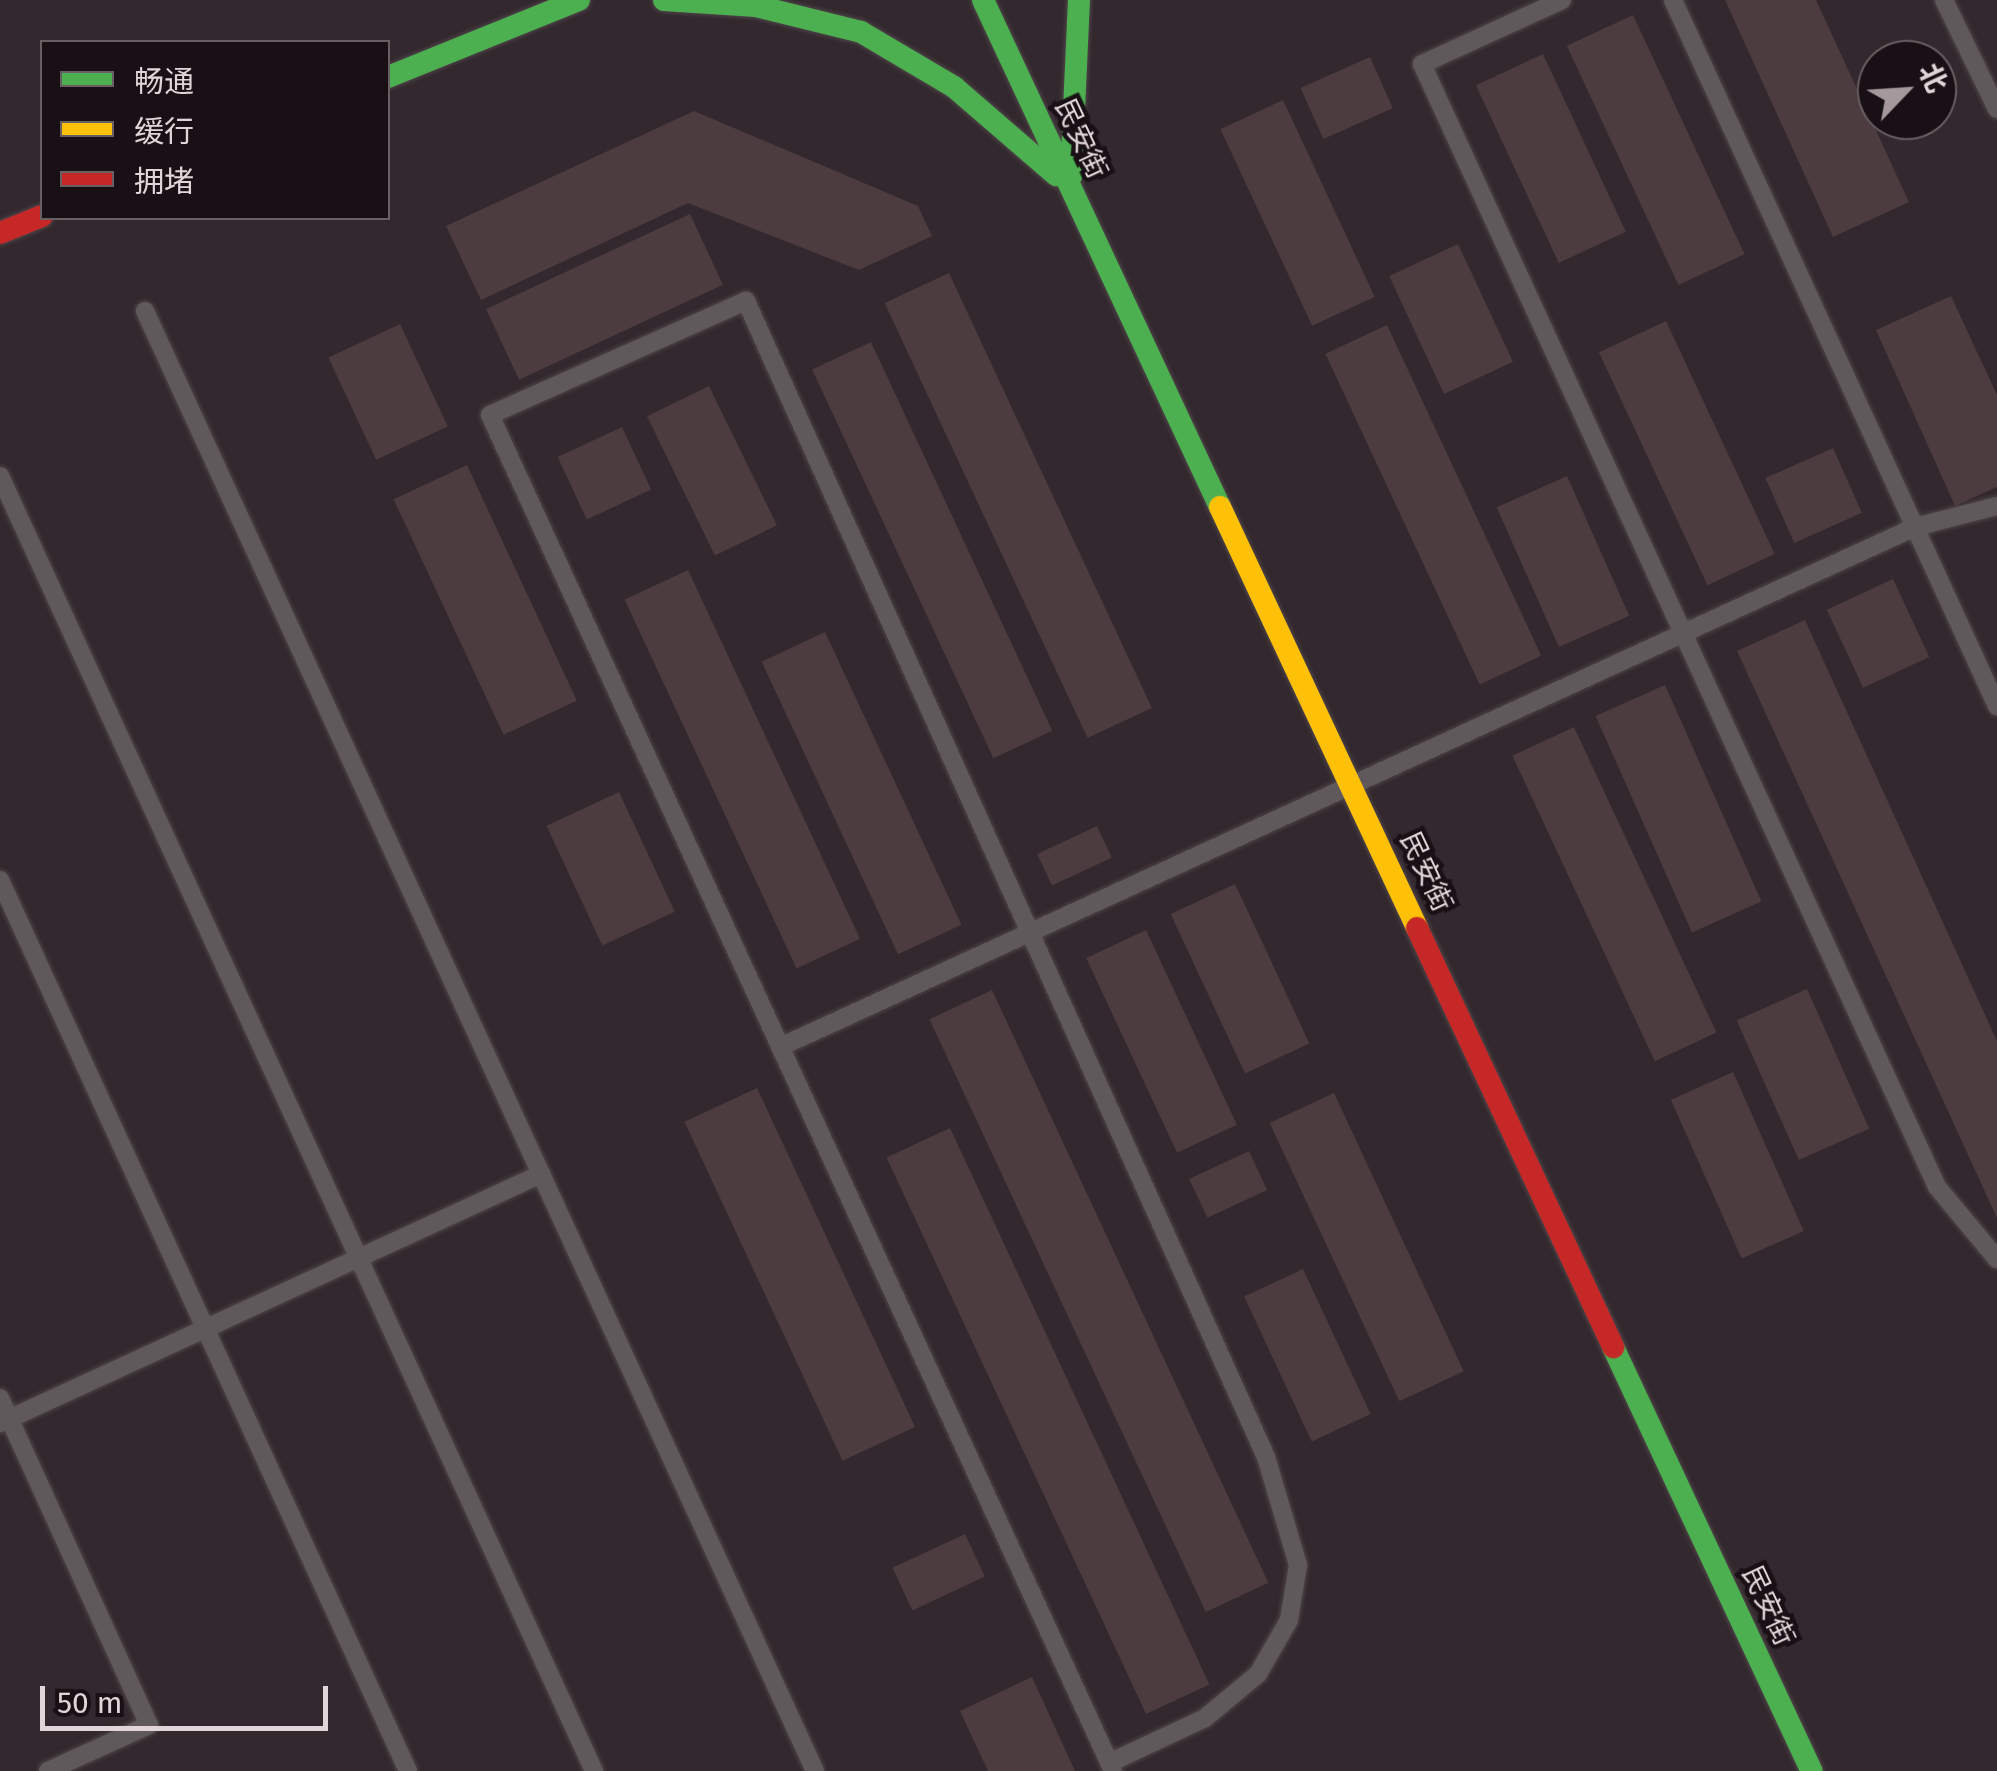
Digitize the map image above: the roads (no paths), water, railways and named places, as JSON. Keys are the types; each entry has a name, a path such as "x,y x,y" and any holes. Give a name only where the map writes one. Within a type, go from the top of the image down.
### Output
{"main road":[{"path":"390,76 579,0"},
{"path":"664,0 756,6 861,32 954,87 1071,188"},
{"name":"民安街","path":"983,0 1812,1771"},
{"path":"1071,188 1079,0"},
{"path":"0,233 40,217"}],"lane":[{"path":"1562,0 1422,64 1937,1187 1997,1260"},
{"path":"1673,0 1997,706"},
{"path":"1944,0 1997,109"},
{"path":"746,302 1266,1457 1298,1565 1289,1620 1258,1674 1205,1718 1111,1767 780,1047 490,416 746,302"},
{"path":"145,311 815,1771"},
{"path":"0,476 594,1771"},
{"path":"780,1047 1914,527 1997,506"},
{"path":"0,880 408,1771"},
{"path":"5,1420 541,1174"},
{"path":"0,1398 5,1420 149,1724 48,1771"}]}
